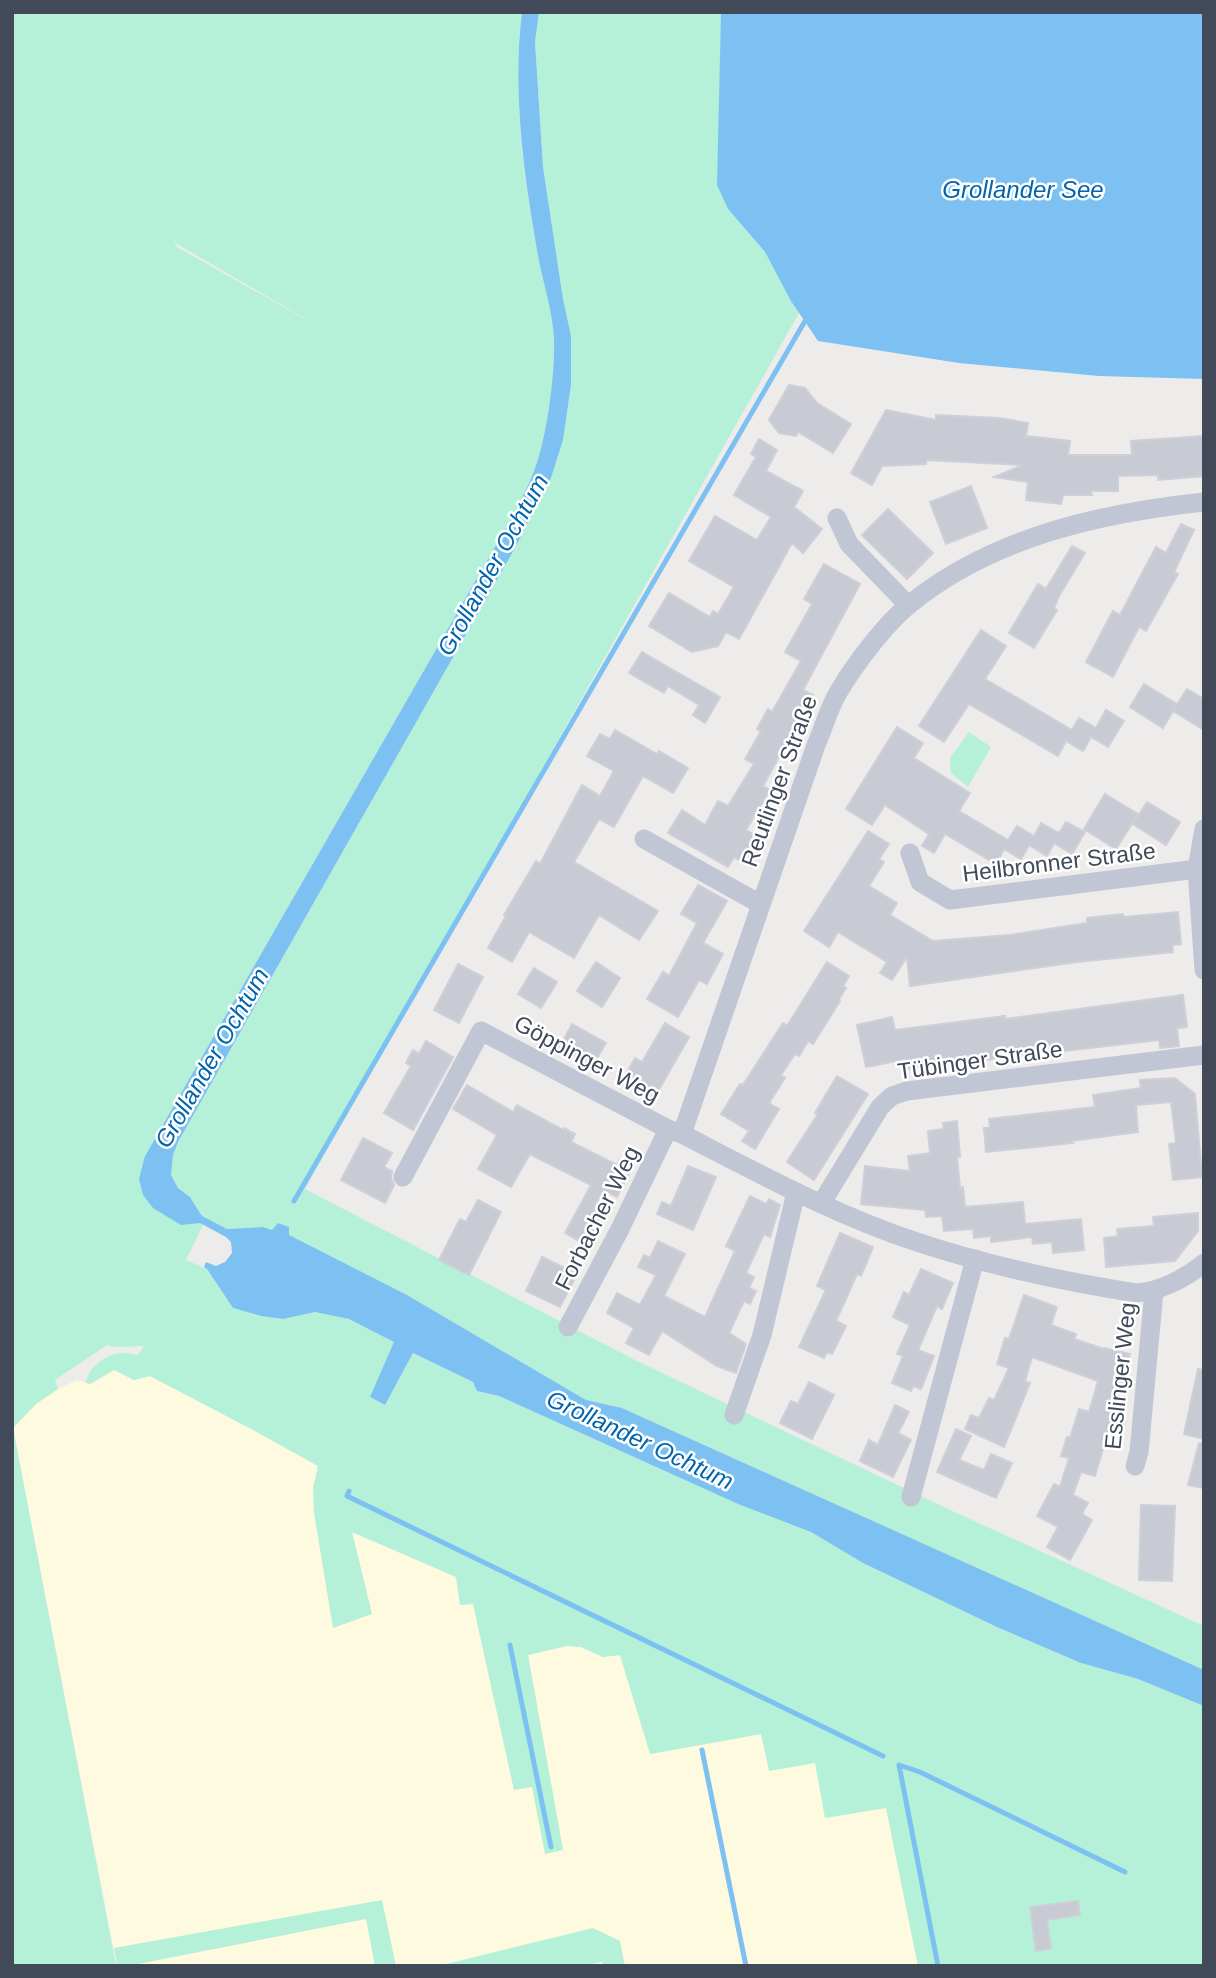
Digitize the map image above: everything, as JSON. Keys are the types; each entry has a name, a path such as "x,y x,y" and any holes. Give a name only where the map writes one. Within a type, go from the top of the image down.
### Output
{"street":[{"name":"Reutlinger Straße","path":"675,1132 838,692 871,647 908,605 955,572 1010,545 1115,516 1164,506 1204,502"},
{"path":"837,518 849,544 908,605"},
{"path":"1204,829 1198,869 1204,970"},
{"path":"644,839 760,904"},
{"name":"Heilbronner Straße","path":"910,853 920,882 950,900 1198,869"},
{"name":"Göppinger Weg","path":"403,1177 481,1031 675,1132"},
{"name":"Tübinger Straße","path":"821,1204 880,1107 892,1096 907,1091 1204,1055"},
{"path":"675,1132 821,1204 892,1234 975,1259 1129,1292 1154,1291 1191,1272 1204,1262"},
{"name":"Forbacher Weg","path":"568,1327 675,1132"},
{"path":"734,1415 762,1335 796,1192"},
{"path":"911,1497 975,1259"},
{"name":"Esslinger Weg","path":"1135,1466 1139,1452 1154,1291"}],"shaded area":[{"path":"114,1370 134,1380 150,1376 318,1466 313,1488 372,1614 352,1532 456,1577 460,1605 473,1604 514,1789 532,1787 563,1850 528,1655 567,1646 581,1647 603,1657 620,1655 651,1754 762,1734 815,1762 886,1808 918,1966 117,1966 13,1428 36,1404 58,1389 77,1380 90,1384"}],"green space":[{"path":"12,12 522,12 518,74 524,165 554,340 549,406 539,457 511,519 145,1156 203,1225 186,1260 207,1269 233,1308 283,1319 315,1312 349,1319 395,1342 370,1397 385,1405 413,1353 473,1382 477,1391 499,1396 738,1504 811,1532 863,1563 999,1628 1081,1663 1138,1679 1204,1706 1204,1966 918,1966 886,1808 825,1818 815,1763 769,1771 761,1734 650,1754 620,1655 603,1657 581,1647 567,1646 528,1655 563,1850 545,1854 532,1787 514,1790 473,1604 460,1605 456,1577 352,1532 372,1614 333,1628 314,1513 313,1488 318,1466 150,1376 134,1380 114,1370 90,1384 86,1383 93,1367 103,1359 120,1353 138,1355 144,1346 107,1345 55,1380 58,1389 36,1404 13,1428 116,1966 12,1966","holes":["173,235 177,244 328,332 177,247"]},
{"path":"539,12 721,12 718,185 728,209 765,252 799,313 305,1189 635,1360 948,1509 1204,1626 1204,1670 622,1408 586,1400 407,1295 288,1235 288,1227 278,1223 272,1230 263,1227 227,1229 202,1216 190,1197 178,1188 171,1175 173,1155 178,1142 515,548 551,478 563,440 571,385 571,336 543,167 535,42"},
{"path":"969,732 991,747 968,787 951,773 950,758"},
{"path":"382,1900 396,1966 375,1966 366,1919 117,1966 114,1948"},
{"path":"593,1928 620,1941 625,1966 603,1966 602,1962 583,1966 438,1966"}],"water":[{"name":"Grollander Ochtum","path":"522,12 539,12 535,42 543,167 571,336 571,385 563,440 551,478 515,548 178,1142 173,1155 171,1175 178,1188 190,1197 202,1216 227,1229 263,1227 272,1230 278,1223 289,1227 289,1235 407,1295 586,1400 622,1408 1204,1670 1204,1706 1138,1679 1081,1663 999,1628 863,1563 811,1532 738,1504 499,1396 477,1391 473,1382 413,1353 385,1405 370,1397 394,1342 349,1319 315,1312 283,1319 233,1308 204,1267 206,1262 216,1266 225,1262 232,1253 231,1242 200,1223 181,1225 153,1208 143,1195 139,1179 145,1156 511,519 539,457 549,406 554,340 524,165 518,73"},
{"name":"Grollander See","path":"721,12 1204,12 1204,379 1099,376 959,363 818,341 791,301 765,252 728,209 717,185"}],"building":[{"path":"789,385 805,388 817,403 851,424 833,453 798,432 796,436 779,433 769,420"},
{"path":"886,410 936,420 936,415 999,418 1028,423 1026,436 1070,441 1068,455 1132,455 1131,441 1204,436 1204,476 1158,480 1158,475 1118,476 1118,491 1091,491 1092,495 1063,495 1061,504 1026,500 1028,482 994,477 1023,465 926,460 926,464 882,466 872,485 851,473"},
{"path":"759,439 777,450 766,471 803,491 794,507 822,529 803,553 792,543 739,639 726,632 718,646 692,652 649,626 669,593 710,617 713,611 718,614 734,587 689,561 715,516 757,540 771,517 734,495 756,457 751,454"},
{"path":"971,486 987,528 946,544 930,502"},
{"path":"888,509 933,553 907,579 862,535"},
{"path":"1181,524 1194,530 1174,572 1178,574 1146,631 1139,627 1113,677 1086,662 1113,611 1120,615 1156,547 1166,553"},
{"path":"1072,546 1085,553 1059,596 1054,608 1057,610 1034,648 1009,633 1038,584 1046,589"},
{"path":"824,564 860,584 803,690 813,695 763,786 770,790 746,830 762,839 747,865 734,857 728,867 668,833 682,810 705,825 718,801 728,806 754,764 745,759 761,731 757,729 768,709 772,712 801,661 785,652 812,604 804,599"},
{"path":"981,630 1006,646 985,679 1072,730 1079,718 1096,728 1106,710 1124,721 1108,747 1091,737 1083,751 1066,741 1058,756 969,704 944,742 919,726"},
{"path":"642,652 720,697 705,723 693,715 699,705 668,686 664,693 629,673"},
{"path":"1144,684 1177,704 1163,728 1130,707"},
{"path":"1187,689 1204,699 1204,730 1173,711"},
{"path":"897,727 923,743 914,758 970,793 959,811 1008,840 1017,826 1034,836 1041,823 1059,833 1066,822 1085,832 1072,854 1054,843 1047,856 1029,845 1021,859 1004,849 996,864 945,834 934,853 922,846 929,834 885,805 872,825 846,809"},
{"path":"615,730 688,768 673,793 643,776 614,827 599,819 574,862 658,911 639,940 599,915 574,958 529,932 512,962 488,948 536,861 540,864 582,785 600,796 614,771 587,756 600,734 610,739"},
{"path":"1105,794 1138,814 1116,849 1084,829"},
{"path":"1147,802 1180,822 1166,845 1133,824"},
{"path":"868,831 889,844 879,859 884,862 869,886 897,903 890,915 933,941 1010,935 1087,923 1087,918 1178,912 1181,944 1172,945 1173,952 1077,962 910,986 907,957 892,980 880,973 887,962 838,932 829,947 804,931"},
{"path":"698,885 727,901 703,943 723,954 707,984 699,980 678,1017 647,999 663,972 669,976 697,923 681,914"},
{"path":"596,962 620,978 602,1007 577,991"},
{"path":"827,962 849,976 843,986 846,988 813,1044 808,1041 799,1056 795,1054 781,1075 785,1078 769,1103 779,1109 755,1149 742,1141 749,1131 721,1114 783,1023 787,1026"},
{"path":"458,964 483,977 459,1023 434,1010"},
{"path":"534,968 557,982 541,1008 518,994"},
{"path":"1183,995 1187,1027 1177,1028 1179,1046 1160,1048 1159,1040 908,1069 907,1059 866,1067 857,1025 892,1017 895,1030 1005,1016 1005,1019"},
{"path":"665,1023 689,1037 653,1100 621,1083 635,1058 642,1062"},
{"path":"572,1024 606,1043 592,1067 559,1048"},
{"path":"426,1041 453,1057 413,1130 384,1113 411,1066 406,1063 413,1050 419,1054"},
{"path":"837,1076 868,1094 814,1180 787,1162 818,1114 815,1113"},
{"path":"1175,1078 1195,1094 1202,1177 1173,1180 1169,1144 1176,1143 1171,1102 1136,1105 1138,1132 1072,1141 1073,1143 986,1152 984,1128 990,1128 989,1119 1095,1107 1093,1095 1141,1088 1140,1080"},
{"path":"467,1085 513,1112 517,1105 563,1130 564,1128 575,1134 571,1142 617,1165 620,1159 633,1166 617,1197 603,1190 594,1209 607,1216 590,1247 565,1233 591,1185 530,1154 511,1187 478,1169 497,1135 453,1109"},
{"path":"957,1121 960,1157 957,1157 965,1207 1023,1202 1025,1224 1081,1219 1084,1250 1053,1253 1052,1242 1033,1244 1032,1237 991,1242 991,1236 974,1238 973,1229 944,1231 942,1216 926,1217 925,1210 861,1204 865,1166 910,1171 908,1156 930,1153 928,1131 944,1129 943,1123"},
{"path":"363,1138 392,1153 384,1167 392,1171 394,1185 385,1203 341,1180"},
{"path":"688,1166 716,1177 693,1230 657,1214 662,1202 671,1206"},
{"path":"750,1196 766,1204 769,1199 780,1205 770,1237 764,1234 746,1273 754,1277 749,1288 756,1291 750,1304 744,1301 729,1333 746,1344 736,1373 717,1366 662,1331 649,1355 626,1343 634,1328 607,1313 617,1293 640,1305 656,1275 638,1267 644,1255 650,1258 658,1241 685,1254 664,1296 705,1317 735,1251 726,1246"},
{"path":"478,1200 501,1212 469,1275 439,1260 460,1219 466,1222"},
{"path":"1198,1213 1198,1231 1175,1261 1106,1267 1104,1238 1118,1236 1117,1229 1154,1226 1153,1217"},
{"path":"840,1233 873,1247 861,1276 857,1274 836,1321 846,1326 832,1354 827,1352 824,1358 799,1347 826,1290 817,1286"},
{"path":"542,1257 577,1274 560,1307 526,1291"},
{"path":"921,1269 953,1283 942,1309 937,1306 918,1350 934,1356 921,1389 913,1386 911,1391 892,1383 903,1356 897,1354 910,1325 893,1317 904,1292 909,1295"},
{"path":"1024,1295 1057,1307 1051,1325 1076,1334 1074,1339 1130,1354 1118,1400 1127,1403 1120,1439 1107,1435 1095,1476 1081,1472 1073,1495 1088,1503 1082,1514 1092,1520 1070,1560 1047,1547 1058,1527 1037,1516 1054,1484 1060,1487 1069,1458 1061,1456 1067,1437 1070,1438 1079,1409 1089,1412 1098,1381 1032,1357 1025,1381 1030,1383 1004,1447 965,1429 971,1415 979,1418 989,1398 994,1400 1009,1368 997,1364"},
{"path":"1198,1369 1204,1370 1204,1439 1184,1434"},
{"path":"809,1382 834,1395 812,1439 780,1423 791,1401 798,1404"},
{"path":"895,1405 909,1412 898,1433 911,1440 893,1477 860,1461 869,1440 878,1445"},
{"path":"956,1429 971,1436 959,1460 984,1470 991,1454 1012,1463 996,1498 937,1472"},
{"path":"1199,1443 1204,1443 1204,1488 1188,1485"},
{"path":"1141,1505 1175,1506 1172,1581 1139,1580"},
{"path":"1078,1901 1080,1915 1047,1920 1051,1949 1036,1951 1030,1907"}],"waterway":[{"path":"294,1201 805,321"},
{"path":"349,1491 347,1496 883,1756"},
{"path":"510,1645 551,1847"},
{"path":"702,1750 746,1966"},
{"path":"938,1966 899,1765 920,1772 1125,1872"}]}
